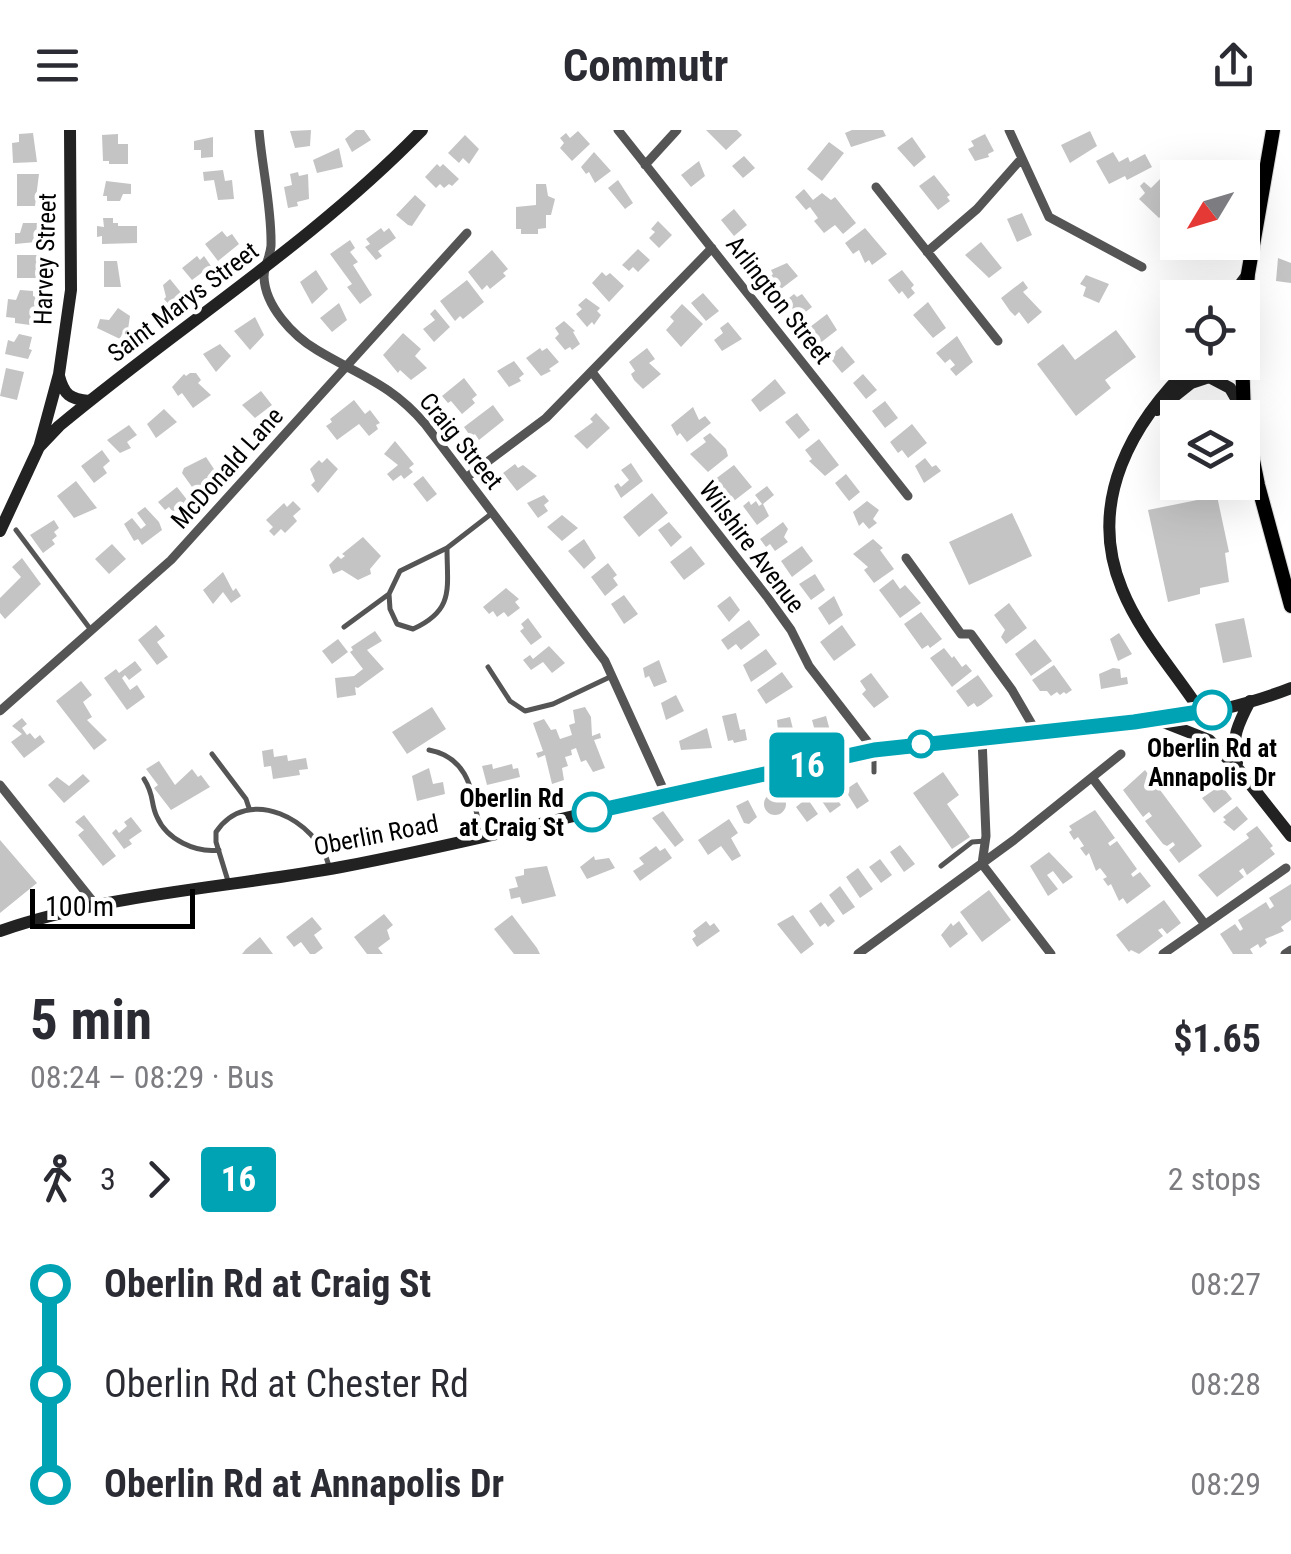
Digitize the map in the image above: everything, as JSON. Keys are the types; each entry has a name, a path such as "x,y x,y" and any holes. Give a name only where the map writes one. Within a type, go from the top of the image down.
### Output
{"main road":[{"name":"Harvey Street","path":"39,447 59,374 71,290 70,130"},
{"name":"Saint Marys Street","path":"0,530 39,447 89,401 265,270 361,190 422,130"},
{"path":"1248,280 1273,130"},
{"path":"1244,280 1248,274"},
{"path":"59,374 63,391 73,400 89,401"},
{"path":"1169,400 1204,377 1215,378 1230,388 1236,400"},
{"path":"1176,380 1140,425 1124,459 1110,519 1116,570 1141,624 1201,712"},
{"path":"1140,425 1160,408"},
{"path":"1260,492 1291,606"},
{"name":"Oberlin Road","path":"0,931 95,904 329,868 874,750 1156,719 1284,691"},
{"path":"1239,770 1232,752 1250,701"},
{"path":"1156,719 1202,735 1239,770 1291,836"}],"street":[{"name":"Craig Street","path":"258,130 271,248 264,281 277,311 288,327 314,348 381,383 410,406 467,477 583,628 612,676 666,796"},
{"name":"Arlington Street","path":"618,130 908,496"},
{"path":"645,164 677,130"},
{"path":"1008,130 1049,217 1142,267"},
{"path":"927,252 970,216 1022,158"},
{"path":"876,187 998,341"},
{"name":"McDonald Lane","path":"0,711 172,560 466,233"},
{"path":"467,477 546,418 712,248"},
{"name":"Wilshire Avenue","path":"592,372 768,598 810,666 874,750"},
{"path":"906,558 961,634 971,634 1012,690 1037,733"},
{"path":"982,738 982,864 1050,954"},
{"path":"864,952 1121,754"},
{"path":"1093,779 1204,924"},
{"path":"0,786 95,904"},
{"path":"1163,954 1286,868"}],"lane":[{"path":"344,627 389,594 400,572 447,548 494,512"},
{"path":"16,530 91,630"},
{"path":"389,594 396,624 413,629 430,621 444,608 448,590 447,548"},
{"path":"488,666 510,701 525,711 536,711 612,676"},
{"path":"429,750 448,753 461,765 482,836"},
{"path":"874,750 874,772"},
{"path":"212,754 249,808"},
{"path":"144,779 154,795 156,816 163,826 192,848 219,850"},
{"path":"229,884 216,832 221,824 249,808 290,817 324,848 329,868"},
{"path":"940,866 972,842 985,842"}],"building":[{"path":"311,130 310,146 295,148 290,131"},
{"path":"356,130 364,130 371,140 352,152 345,139"},
{"path":"706,130 737,130 742,135 726,150"},
{"path":"883,130 886,136 851,147 845,133"},
{"path":"578,131 590,144 572,161 560,148 564,143 560,138 566,133 570,138"},
{"path":"1090,131 1097,146 1070,163 1061,145"},
{"path":"33,133 37,162 13,163 12,143 19,142 19,134"},
{"path":"118,134 118,144 128,144 128,164 103,161 102,135"},
{"path":"985,134 994,151 975,161 968,149 974,146 971,141"},
{"path":"465,135 479,149 469,164 463,158 459,163 448,153"},
{"path":"213,137 213,157 201,158 201,150 194,150 194,141"},
{"path":"912,137 926,157 914,167 897,148"},
{"path":"829,142 844,153 822,181 807,169"},
{"path":"339,148 343,167 317,173 313,160"},
{"path":"594,152 611,171 595,183 581,167"},
{"path":"1113,152 1119,162 1128,157 1130,162 1145,154 1152,167 1109,184 1096,161"},
{"path":"744,156 755,168 743,178 732,166"},
{"path":"699,161 705,176 691,187 681,175"},
{"path":"437,164 443,164 459,179 452,186 444,188 440,184 436,188 425,177"},
{"path":"223,170 225,181 232,180 234,199 218,200 214,180 204,181 203,172"},
{"path":"298,172 299,176 308,174 309,199 288,208 284,187 292,185 290,174"},
{"path":"17,174 39,174 35,206 17,206"},
{"path":"934,175 950,195 950,201 938,210 919,186"},
{"path":"1160,179 1159,218 1139,199 1145,193 1140,186 1144,182 1151,188"},
{"path":"618,180 633,203 625,209 608,188"},
{"path":"106,181 131,184 131,194 123,194 120,201 107,201 107,196 103,196"},
{"path":"536,184 546,184 548,196 555,199 551,215 546,215 546,228 538,229 538,234 521,234 521,229 516,229 516,207 536,205"},
{"path":"804,189 813,200 822,193 831,200 835,197 856,223 843,234 835,225 824,233 814,221 818,218 810,207 806,210 795,197"},
{"path":"415,195 426,205 412,226 396,215"},
{"path":"734,209 747,225 734,236 721,220"},
{"path":"1022,213 1032,235 1017,242 1007,219"},
{"path":"103,218 113,218 118,226 137,226 137,243 102,244 97,226 104,227"},
{"path":"658,221 672,235 659,248 649,238"},
{"path":"23,223 37,223 36,242 15,244 15,233 20,233"},
{"path":"381,228 384,232 389,228 396,238 378,251 382,256 376,260 365,247 370,244 366,239"},
{"path":"865,228 887,254 872,265 869,260 865,263 859,250 853,254 845,243"},
{"path":"222,231 227,237 232,234 239,244 218,261 205,244"},
{"path":"350,240 355,248 350,252 358,262 353,265 372,295 360,304 347,287 352,284 330,254"},
{"path":"981,242 1002,268 989,278 965,255"},
{"path":"638,249 650,260 638,272 633,267 629,271 622,265"},
{"path":"492,250 508,269 503,273 506,276 490,289 487,285 482,290 468,272"},
{"path":"17,255 37,255 37,278 17,278"},
{"path":"197,256 200,260 204,256 211,266 192,280 182,268"},
{"path":"1278,258 1291,263 1291,283 1276,281"},
{"path":"104,261 117,261 121,287 104,287"},
{"path":"787,263 798,276 777,292 772,290 767,284 773,274 771,270"},
{"path":"316,270 328,289 312,304 300,282"},
{"path":"902,270 914,285 911,288 915,293 908,299 888,280"},
{"path":"602,272 606,276 610,273 624,286 609,302 592,283"},
{"path":"1086,275 1109,284 1099,303 1083,296 1086,287 1080,284"},
{"path":"170,279 183,295 170,306 164,299 163,285"},
{"path":"467,280 484,302 455,321 440,301"},
{"path":"1023,281 1028,288 1023,292 1042,312 1028,324 1019,312 1015,316 1001,298"},
{"path":"20,290 33,291 36,297 34,321 30,320 30,325 6,317 8,299 16,300"},
{"path":"703,293 719,311 706,321 691,303"},
{"path":"794,294 802,294 812,307 799,317 789,304"},
{"path":"586,298 600,308 597,311 601,315 594,325 592,322 587,327 576,314 582,309 578,305"},
{"path":"928,302 946,328 933,338 913,315"},
{"path":"339,303 347,320 332,332 320,318"},
{"path":"682,304 703,324 681,347 666,330 674,321 670,317"},
{"path":"118,308 130,316 127,336 122,334 120,339 97,328 100,319 109,320"},
{"path":"435,309 450,327 434,342 423,329 435,320 430,314"},
{"path":"827,314 837,330 815,347 800,327 806,322 810,327"},
{"path":"255,317 264,335 250,350 234,331"},
{"path":"564,321 575,331 580,344 572,350 565,350 555,338 559,334 555,328"},
{"path":"728,322 742,339 722,351 714,340"},
{"path":"1116,330 1136,357 1105,380 1111,388 1076,416 1037,364 1063,344 1075,360"},
{"path":"403,333 421,349 415,356 427,368 411,380 400,370 398,373 383,355"},
{"path":"19,334 32,337 28,359 5,354 8,340 14,342"},
{"path":"957,336 973,362 956,376 950,369 955,365 950,359 945,363 936,353"},
{"path":"220,344 231,356 216,372 203,354"},
{"path":"842,346 855,362 842,373 829,357"},
{"path":"540,348 547,348 559,362 541,376 526,358"},
{"path":"647,348 655,359 649,363 661,374 643,389 634,380 631,374 635,371 629,362"},
{"path":"514,361 524,374 519,378 521,381 509,387 497,371"},
{"path":"6,368 24,372 17,400 0,396"},
{"path":"190,373 196,373 201,380 198,383 211,395 193,408 172,387"},
{"path":"863,374 877,390 866,399 853,383"},
{"path":"464,378 477,395 472,399 475,403 462,414 442,396"},
{"path":"775,379 786,393 760,412 751,400"},
{"path":"261,391 272,405 255,418 242,405"},
{"path":"354,400 365,414 370,410 380,423 376,425 378,429 369,436 359,424 337,440 326,426"},
{"path":"885,401 898,418 885,428 872,411"},
{"path":"493,405 504,420 479,440 475,434 471,437 464,427"},
{"path":"693,407 699,420 705,416 711,423 687,442 680,433 677,436 671,425"},
{"path":"164,409 177,422 156,438 147,424"},
{"path":"596,413 610,428 587,449 574,436 593,422 590,419"},
{"path":"797,413 810,430 799,439 785,422"},
{"path":"912,424 927,443 908,458 890,442"},
{"path":"129,425 137,435 127,442 131,448 120,453 107,440"},
{"path":"710,433 728,456 708,472 690,454 706,442 703,438"},
{"path":"819,439 839,465 825,476 809,461 812,459 805,450"},
{"path":"395,441 414,464 409,468 413,472 393,481 387,474 398,465 384,454"},
{"path":"102,450 110,461 103,467 107,473 94,483 81,466"},
{"path":"206,457 218,475 197,494 182,473 184,468"},
{"path":"327,458 338,469 318,493 311,485 315,481 310,469"},
{"path":"925,458 941,471 924,483 915,466"},
{"path":"631,463 643,481 621,498 614,486 618,483 621,487 629,480 621,470"},
{"path":"515,464 537,476 517,491 503,473"},
{"path":"734,465 752,487 730,504 714,480"},
{"path":"846,474 860,492 849,501 835,483"},
{"path":"423,476 437,494 427,502 413,484"},
{"path":"76,481 97,508 74,518 57,496"},
{"path":"767,486 774,495 763,504 769,516 757,525 743,506 749,501 751,505 756,501 759,506 762,504 755,495"},
{"path":"177,487 188,501 173,512 169,507 165,510 158,502"},
{"path":"652,493 668,513 639,537 623,517"},
{"path":"544,495 549,501 544,505 548,511 538,518 527,503"},
{"path":"1218,500 1229,552 1225,553 1229,582 1200,588 1200,594 1168,602 1148,510"},
{"path":"293,501 301,509 293,516 297,521 285,533 281,529 274,536 269,531 273,527 266,520 284,503 287,507"},
{"path":"867,501 879,510 873,519 877,523 869,529 863,522 859,526 853,512"},
{"path":"145,507 162,530 142,545 138,539 134,541 124,524 132,518 141,529 146,525 137,513"},
{"path":"1012,513 1032,556 969,585 949,542"},
{"path":"562,515 578,528 562,541 547,527"},
{"path":"54,520 59,528 52,540 55,544 43,553 30,535"},
{"path":"669,522 682,537 671,547 658,530"},
{"path":"783,522 788,529 784,537 788,542 775,551 770,544 766,547 760,539"},
{"path":"363,537 381,556 370,569 371,574 358,580 342,570 333,574 329,565 338,556 345,556 342,554"},
{"path":"584,539 596,558 584,569 568,551"},
{"path":"873,539 883,548 880,550 894,569 874,583 864,570 868,567 853,554"},
{"path":"112,544 126,559 109,574 95,559"},
{"path":"691,546 705,564 684,580 670,562"},
{"path":"802,546 813,561 792,577 781,561"},
{"path":"22,558 41,584 5,619 0,613 0,598 21,577 12,567"},
{"path":"608,563 617,575 613,578 618,585 605,596 591,577"},
{"path":"223,572 233,591 236,588 241,596 231,603 223,592 213,604 203,590"},
{"path":"815,574 825,590 811,600 799,584"},
{"path":"893,579 900,589 905,585 921,603 900,618 879,590"},
{"path":"506,588 519,599 515,602 520,608 508,617 504,612 497,617 493,611 489,614 483,607"},
{"path":"624,595 638,614 624,624 611,604"},
{"path":"730,596 740,610 729,622 717,606"},
{"path":"834,596 843,615 829,625 818,608"},
{"path":"1009,603 1027,628 1006,644 1001,637 1005,630 994,615"},
{"path":"921,612 942,639 930,648 928,645 922,649 904,624"},
{"path":"528,618 542,637 531,645 520,631"},
{"path":"1244,618 1252,657 1223,663 1215,624"},
{"path":"749,620 760,635 741,650 736,644 728,650 721,640"},
{"path":"156,625 165,636 157,642 168,657 157,665 138,640"},
{"path":"842,625 856,645 834,661 820,642"},
{"path":"375,631 382,641 367,650 384,669 355,687 356,695 337,698 335,678 354,676 363,669 350,652 351,647"},
{"path":"1119,633 1132,654 1118,661 1110,639"},
{"path":"338,639 348,652 332,664 322,651"},
{"path":"1035,639 1052,661 1031,676 1015,654"},
{"path":"549,646 565,663 552,673 543,662 531,670 523,660 530,655 533,659"},
{"path":"944,648 962,667 966,664 972,671 952,687 930,658"},
{"path":"766,649 777,664 751,682 743,665"},
{"path":"659,660 667,682 654,687 649,676 645,678 643,668"},
{"path":"135,661 142,670 129,680 125,675 122,678 130,690 137,685 145,697 127,710 104,678"},
{"path":"1054,665 1072,690 1066,694 1057,692 1051,696 1040,691 1032,680"},
{"path":"1120,669 1121,678 1127,677 1128,684 1101,689 1099,674"},
{"path":"782,672 793,687 766,704 757,690"},
{"path":"871,673 889,697 874,708 862,694 866,690 860,681"},
{"path":"978,675 993,696 977,707 974,703 968,707 956,691"},
{"path":"81,681 92,695 83,702 92,717 87,720 107,740 94,750 56,701"},
{"path":"676,695 684,711 666,720 661,703"},
{"path":"432,707 446,729 407,754 392,732"},
{"path":"585,707 591,717 592,736 600,733 601,738 594,740 605,768 593,772 586,760 581,762 576,748 565,757 568,766 562,768 564,780 552,784 545,755 538,758 536,753 543,751 533,723 544,719 551,730 556,729 560,739 572,735 569,725 575,723 573,710"},
{"path":"736,713 747,740 734,743 728,741 722,716"},
{"path":"826,716 832,738 818,742 812,720"},
{"path":"790,717 795,737 779,741 777,720"},
{"path":"22,718 27,724 22,728 27,735 30,733 35,739 40,735 45,742 24,758 11,742 22,734 12,726"},
{"path":"707,728 712,748 681,750 679,741"},
{"path":"273,749 274,757 287,755 288,761 306,758 308,769 299,770 300,775 273,779 271,766 264,767 262,751"},
{"path":"159,761 175,785 192,769 210,787 171,810 154,788 158,785 146,769"},
{"path":"492,764 493,769 512,764 513,769 518,768 520,777 487,785 482,766"},
{"path":"429,768 433,784 443,782 445,794 417,801 412,776"},
{"path":"1145,770 1202,846 1179,863 1169,850 1175,845 1173,842 1163,844 1145,821 1152,816 1149,812 1143,817 1123,790"},
{"path":"943,772 959,795 947,804 970,837 952,849 913,793"},
{"path":"83,774 90,781 64,803 48,785 57,777 69,786"},
{"path":"857,782 869,801 857,809 845,790"},
{"path":"827,784 841,805 830,813 815,791"},
{"path":"1221,785 1232,799 1214,813 1202,798"},
{"path":"775,793 783,796 783,812 775,815 767,812 764,804 767,796"},
{"path":"807,798 818,814 807,822 796,807"},
{"path":"748,800 757,817 749,824 744,823 736,806"},
{"path":"1237,806 1248,819 1234,831 1223,822 1223,817"},
{"path":"1095,810 1115,838 1108,843 1110,846 1117,841 1137,869 1131,874 1133,877 1140,872 1151,886 1127,904 1123,898 1119,901 1111,884 1108,886 1103,879 1107,877 1100,868 1096,871 1089,853 1086,856 1080,848 1084,846 1078,837 1074,840 1069,832 1069,826"},
{"path":"663,811 684,840 675,847 652,818"},
{"path":"84,815 116,856 103,866 78,835 84,830 75,822"},
{"path":"131,817 142,831 124,849 112,833 116,829 119,833"},
{"path":"729,819 738,833 731,838 741,856 732,861 721,846 708,855 698,840"},
{"path":"1257,826 1275,854 1247,875 1243,868 1239,871 1244,877 1217,897 1198,875 1249,838 1246,834"},
{"path":"0,840 37,883 0,913"},
{"path":"900,845 915,864 904,872 890,852"},
{"path":"656,846 660,851 665,848 672,858 640,881 633,871 644,864 639,858"},
{"path":"1049,852 1073,877 1063,884 1053,871 1047,875 1058,889 1048,896 1030,866"},
{"path":"594,856 595,860 609,858 615,868 587,879 580,867"},
{"path":"880,859 892,875 881,883 869,867"},
{"path":"547,866 556,896 522,904 520,897 511,899 509,889 518,887 515,877 524,875 524,869"},
{"path":"858,868 873,889 860,898 846,877"},
{"path":"1291,884 1291,920 1281,927 1284,931 1265,939 1267,943 1260,948 1258,944 1250,949 1253,954 1233,954 1220,934 1235,924 1240,931 1243,929 1238,920 1266,902 1270,909 1274,906 1269,898"},
{"path":"840,886 855,907 843,915 829,895"},
{"path":"989,890 1011,920 982,942 960,912"},
{"path":"1164,900 1181,923 1167,934 1162,928 1158,930 1163,936 1139,954 1129,952 1116,935"},
{"path":"821,902 835,921 828,927 825,923 820,927 809,911"},
{"path":"384,914 393,925 387,930 390,939 378,948 383,954 367,954 354,937"},
{"path":"512,915 540,954 514,954 494,929"},
{"path":"793,915 814,944 801,954 777,924"},
{"path":"312,917 322,929 314,935 323,948 315,954 310,954 301,942 294,947 286,937"},
{"path":"706,921 710,926 714,923 720,931 697,947 693,931"},
{"path":"959,921 968,934 950,948 941,935 951,923 953,926"},
{"path":"260,937 273,954 242,954 246,949"}],"bus line":[{"name":"16","path":"592,812 874,750 1212,710"}],"place":[{"name":"Oberlin Rd at Annapolis Dr","path":"1212,710"},
{"name":"Oberlin Rd at Craig St","path":"592,812"}]}
